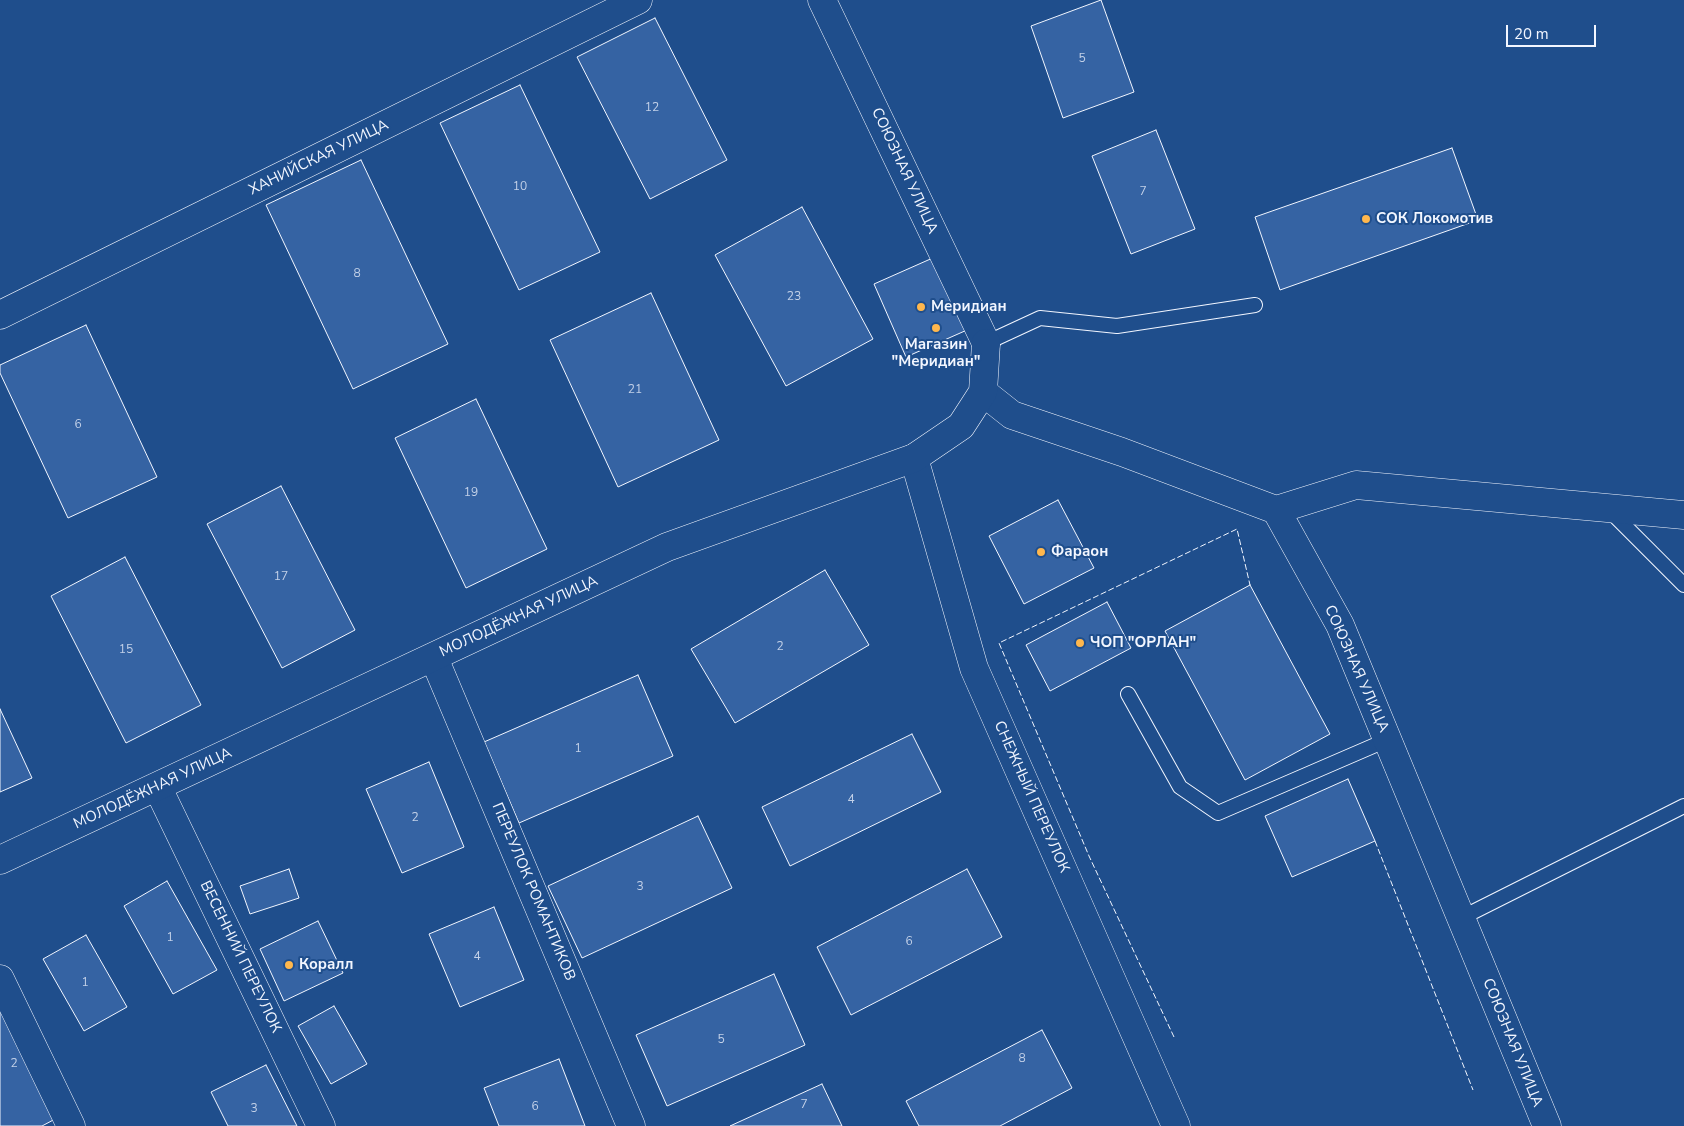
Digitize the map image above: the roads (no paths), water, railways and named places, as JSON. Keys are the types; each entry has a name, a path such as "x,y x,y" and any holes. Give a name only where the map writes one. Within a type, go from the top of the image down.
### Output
{"street":[{"name":"ХАНИЙСКАЯ УЛИЦА","path":"0,315 638,0"},
{"name":"СОЮЗНАЯ УЛИЦА","path":"822,0 986,343"},
{"path":"986,343 983,392 1012,415 1122,452 1276,510 1356,485 1605,506 1684,515"},
{"name":"МОЛОДЁЖНАЯ УЛИЦА","path":"0,860 158,788 667,547 914,458 960,426 983,392"},
{"name":"СНЕЖНЫЙ ПЕРЕУЛОК","path":"914,458 974,668 1176,1126"},
{"name":"СОЮЗНАЯ УЛИЦА","path":"1276,510 1340,625 1546,1126"},
{"name":"ПЕРЕУЛОК РОМАНТИКОВ","path":"434,658 631,1126"},
{"name":"ВЕСЕННИЙ ПЕРЕУЛОК","path":"158,788 322,1126"},
{"path":"0,979 71,1126"}],"lane":[{"path":"986,343 1040,318 1117,326 1255,304"},
{"path":"1605,506 1684,585"},
{"path":"1128,694 1180,787 1218,814 1387,740"},
{"path":"1461,918 1684,806"}],"place":[{"name":"СОК Локомотив","path":"1366,219"},
{"name":"Меридиан","path":"921,307"},
{"name":"Магазин \"Меридиан\"","path":"936,328"},
{"name":"Фараон","path":"1041,552"},
{"name":"ЧОП \"ОРЛАН\"","path":"1080,643"},
{"name":"Коралл","path":"289,965"}]}
